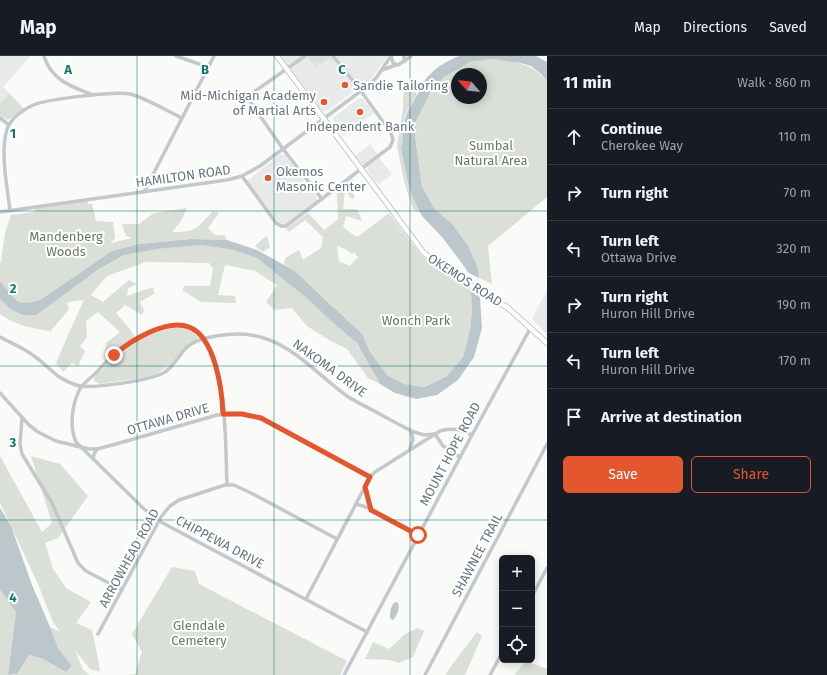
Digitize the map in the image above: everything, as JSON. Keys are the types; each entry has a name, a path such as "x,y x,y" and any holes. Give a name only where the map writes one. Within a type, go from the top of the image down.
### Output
{"main road":[{"name":"OKEMOS ROAD","path":"277,56 423,252 439,265 483,291 508,308 547,343"}],"street":[{"path":"44,56 48,67 56,77 65,84 94,96"},
{"path":"176,56 208,67"},
{"path":"144,192 214,56"},
{"path":"305,56 251,94 249,97 250,102 283,149 322,199"},
{"path":"242,176 278,225 283,226 289,224 389,149 392,141 391,133 333,56"},
{"path":"391,56 392,61 396,65"},
{"name":"HAMILTON ROAD","path":"0,212 227,180 242,176 283,149 361,92 373,82 391,56"},
{"path":"402,63 404,56"},
{"path":"382,70 402,63 412,56"},
{"path":"77,89 81,93 79,97"},
{"path":"10,210 3,155 4,138 9,125 20,113 33,106 79,97 120,93 133,95 182,118"},
{"path":"0,118 9,125"},
{"path":"80,447 74,437 72,417 82,386 123,348 154,331 170,326 182,325 193,329 204,340 218,375 223,414 227,485 238,486 338,538"},
{"name":"MOUNT HOPE ROAD","path":"344,675 530,327"},
{"name":"NAKOMA DRIVE","path":"0,337 27,351 60,378 77,386 82,386 114,384 160,375 171,368 188,346 197,341 225,335 252,335 270,340 298,355 348,397 411,431 421,435 435,434"},
{"name":"OTTAWA DRIVE","path":"0,394 34,430 56,441 80,447 97,449 223,414 242,414 261,418 370,477"},
{"path":"22,418 20,444 22,454 52,503 78,563 86,571 122,590"},
{"path":"306,598 370,477 375,472 443,430 458,430 472,435"},
{"path":"409,450 413,440 411,431"},
{"path":"435,434 443,446 460,457"},
{"name":"SHAWNEE TRAIL","path":"425,675 547,444"},
{"name":"CHIPPEWA DRIVE","path":"80,447 143,508 159,521 306,598 367,632"},
{"path":"93,459 97,449"},
{"name":"ARROWHEAD ROAD","path":"98,634 159,521 167,509 179,500 227,485"},
{"path":"365,487 371,510"},
{"path":"356,504 371,510 418,535"},
{"path":"535,591 547,568"},
{"path":"490,675 499,658"}],"shaded area":[{"path":"0,56 30,56 3,87 9,93 0,104"},
{"path":"281,56 388,56 370,80 328,110 324,111 320,109"},
{"path":"459,56 536,56 547,62 547,81 531,66 521,63 491,59 470,62 460,68 451,68 451,73 444,77 430,93 416,121 415,136 422,187 434,208 453,225 468,246 478,268 482,328 474,357 458,380 437,395 416,399 395,393 380,384 357,343 308,299 257,258 233,250 202,245 158,249 124,255 96,271 36,315 22,315 10,309 0,299 0,282 16,300 20,302 25,303 40,300 112,251 139,244 191,239 227,240 257,250 295,271 362,334 370,352 388,376 404,384 425,387 447,376 463,357 470,330 472,310 470,276 442,237 422,216 413,198 408,183 401,148 405,118 422,84 430,74 447,62"},
{"path":"359,98 363,99 374,113 343,136 333,122 333,118"},
{"path":"370,144 378,155 365,164 362,164 355,156"},
{"path":"281,154 285,155 317,197 317,200 286,224 278,222 273,217 248,182 248,180"},
{"path":"379,158 392,174 378,185 367,170 368,166"},
{"path":"547,290 547,335 532,319"},
{"path":"0,508 11,526 32,585 58,648 72,666 66,672 43,659 29,655 17,674 8,675 16,612 0,590"},
{"path":"396,602 399,605 397,614 393,620 390,618 390,611 391,607"}],"green space":[{"path":"330,56 334,62 333,63 329,58 320,64 318,62 315,64 317,67 316,68 308,57"},
{"name":"Sumbal Natural Area","path":"491,59 514,62 528,66 547,81 547,197 488,246 492,284 478,277 478,268 468,246 453,225 434,208 422,187 415,136 416,121 430,93 444,77 451,73 451,104 487,104 487,68 460,68 470,62"},
{"path":"414,88 417,96 405,117 401,148 408,183 420,212 413,209 404,181 397,146 405,90"},
{"path":"9,93 24,109 8,120 0,116 0,104"},
{"name":"Wonch Park","path":"352,179 354,181 351,190 355,197 352,199 345,191 343,209 357,209 362,221 346,216 343,227 355,236 359,236 389,213 420,254 435,267 471,290 472,310 470,330 463,357 447,376 425,387 404,384 388,376 370,352 362,334 295,271 284,264 285,258 299,250 303,260 321,248 323,237 305,220 289,232 286,229 308,213 324,230 338,219 337,193","holes":["337,246 352,254 354,252 358,257 350,266 339,261"]},
{"name":"Mandenberg Woods","path":"88,201 88,204 92,204 96,221 113,222 115,238 111,243 132,238 126,236 122,224 139,224 154,213 187,208 181,221 172,232 187,231 196,228 213,211 219,213 208,228 215,235 225,235 227,240 191,239 139,244 112,251 40,300 26,304 11,296 0,282 0,262 5,233 11,215 35,212 35,208"},
{"path":"267,235 270,247 263,252 255,246"},
{"path":"202,245 233,250 257,258 278,274 357,343 380,384 368,378 347,349 307,326 292,308 274,310 266,302 277,285 255,271 225,265 218,295 235,296 236,303 201,302 182,290 185,286 210,286 213,269 209,263 146,262 107,276 91,295 103,302 129,280 137,284 128,288 127,296 153,287 154,294 140,302 144,310 142,315 125,305 116,313 130,329 135,338 110,356 105,353 106,343 120,332 98,312 86,321 87,337 80,346 85,351 78,366 72,363 63,372 56,363 84,300 67,302 69,309 51,331 24,326 0,314 0,299 10,309 22,315 124,255 158,249"},
{"path":"180,327 191,330 198,337 186,346 171,364 158,373 146,377 100,384 94,381 94,377 103,368 133,344 155,333"},
{"path":"0,456 42,532 52,523 31,456 60,464 88,496 58,538 45,543 53,569 66,588 91,602 76,623 92,630 100,672 90,669 75,650 83,670 90,675 12,675 17,674 29,655 43,659 66,672 72,666 58,648 50,627 60,632 52,620 38,584 0,503"},
{"name":"Glendale Cemetery","path":"172,567 195,571 199,584 347,661 340,675 128,675 135,674 142,652 132,634"},
{"path":"0,590 16,612 8,675 0,675"},
{"path":"417,628 424,631 413,657 399,663 389,660 365,659 373,642 389,649 404,635"},
{"path":"477,632 482,636 466,673 464,675 445,675 452,665"},
{"path":"524,663 531,663 547,669 547,675 514,675"}],"pier":[{"path":"464,270 480,279 481,296 469,288 468,277"}],"place":[{"name":"Sandie Tailoring","path":"345,85"},
{"name":"Mid-Michigan Academy of Martial Arts","path":"324,102"},
{"name":"Independent Bank","path":"360,112"},
{"name":"Okemos Masonic Center","path":"268,178"}],"route":[{"path":"114,355 127,345 146,334 162,328 185,325 193,329 203,338 208,346 213,360 221,390 223,414 242,414 261,418 370,477 365,487 371,510 418,535"}]}
